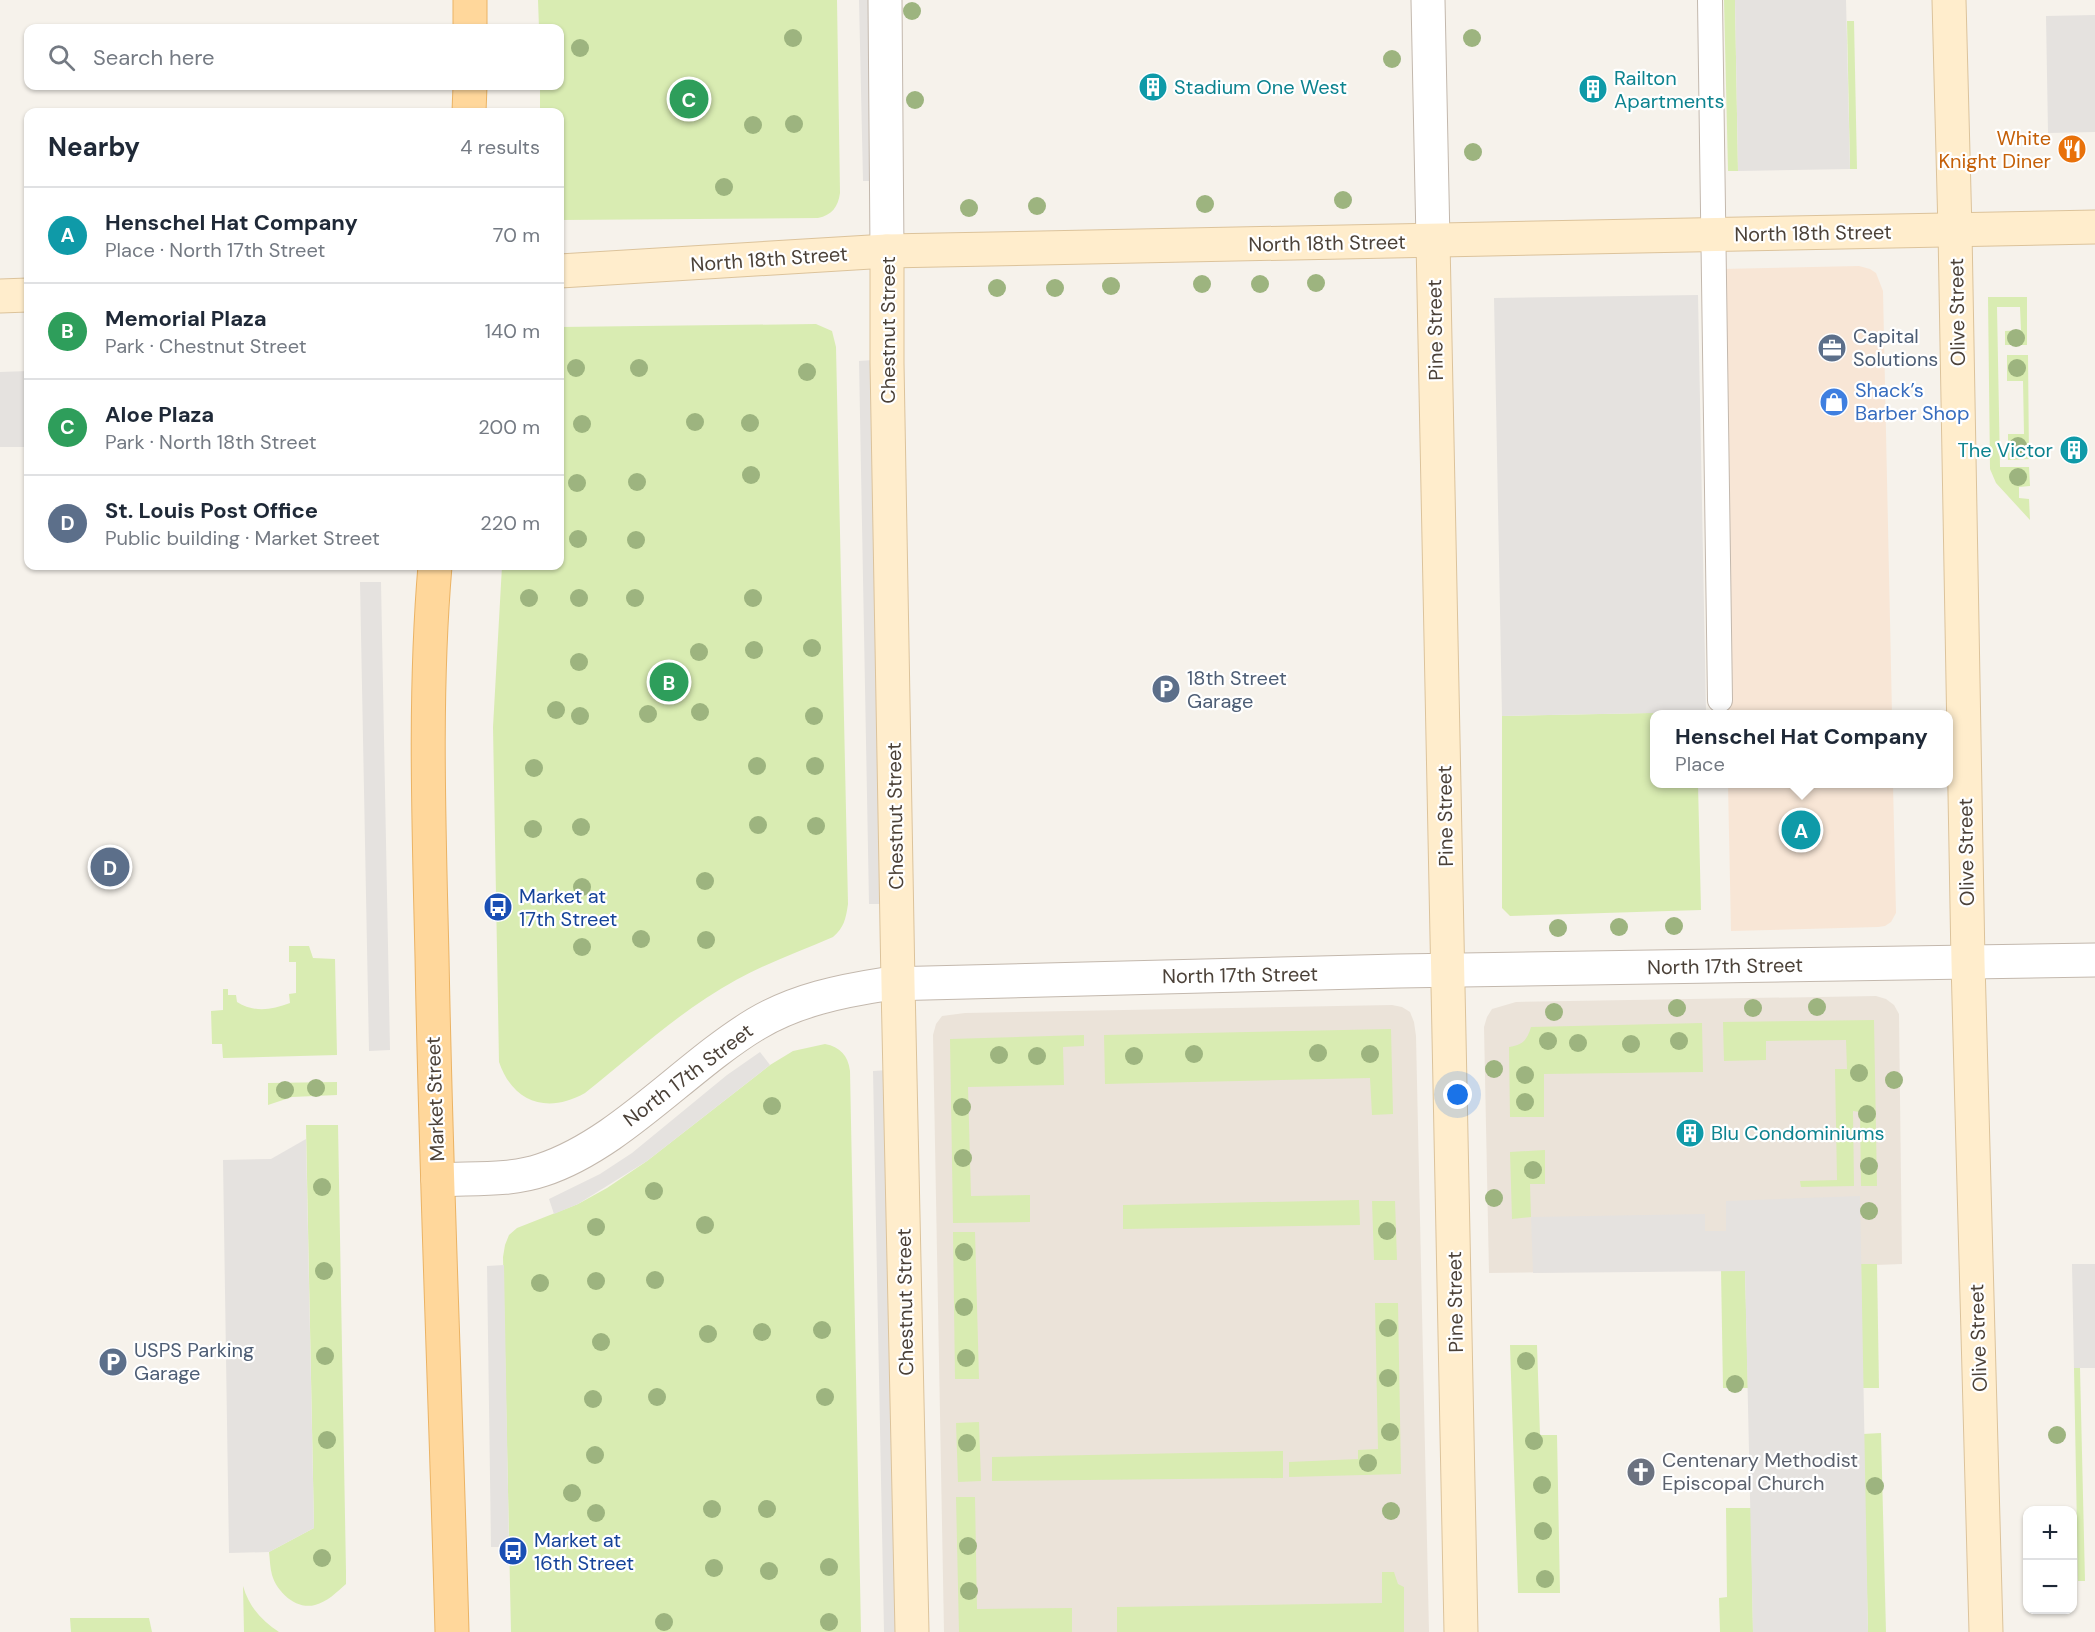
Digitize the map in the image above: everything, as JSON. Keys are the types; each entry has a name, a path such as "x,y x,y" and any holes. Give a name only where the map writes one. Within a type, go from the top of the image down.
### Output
{"main road":[{"path":"470,0 470,24"},
{"path":"469,108 470,90"},
{"name":"Market Street","path":"435,570 429,705 429,822 452,1632"}],"street":[{"name":"Chestnut Street","path":"885,0 887,363 912,1632"},
{"name":"Pine Street","path":"1428,0 1461,1632"},
{"name":"Olive Street","path":"1949,0 1968,962 1986,1632"},
{"name":"North 18th Street","path":"564,271 887,251 2095,227"},
{"path":"0,296 24,295"},
{"name":"North 17th Street","path":"438,1180 522,1175 542,1171 603,1138 758,1023 791,1007 825,995 855,989 898,984 1448,971 2095,960"}],"lane":[{"path":"1710,0 1720,700"}],"shaded area":[{"path":"859,0 874,0 877,181 863,181"},
{"path":"1735,0 1846,0 1850,169 1738,171"},
{"path":"2095,15 2095,132 2048,133 2046,16"},
{"path":"1859,266 1876,273 1883,291 1892,710 1727,710 1720,269"},
{"path":"1698,295 1706,710 1502,716 1494,298"},
{"path":"874,360 885,904 869,904 859,361"},
{"path":"24,371 24,447 0,447 0,372"},
{"path":"360,582 381,582 390,1050 369,1051"},
{"path":"1728,788 1893,788 1896,913 1891,922 1878,927 1731,931"},
{"path":"1876,996 1894,1005 1899,1014 1902,1264 1745,1270 1489,1273 1484,1027 1492,1009 1516,1002"},
{"path":"1392,1005 1410,1012 1416,1036 1429,1632 944,1632 933,1035 936,1024 942,1016 965,1013"},
{"path":"760,1052 770,1065 647,1161 578,1204 554,1214 549,1199 600,1174 632,1153 727,1075"},
{"path":"889,1070 900,1632 884,1632 873,1071"},
{"path":"306,1139 314,1528 269,1552 229,1553 223,1160 271,1159"},
{"path":"1860,1196 1868,1632 1753,1632 1745,1271 1533,1273 1531,1217 1705,1214 1705,1231 1726,1231 1726,1201"},
{"path":"2072,1264 2095,1264 2095,1368 2074,1368"},
{"path":"504,1265 509,1547 491,1547 487,1266"}],"green space":[{"path":"538,0 837,0 840,193 836,206 827,215 818,218 564,220 564,108 540,108 540,90 564,90 564,24 539,24"},
{"path":"1724,0 1735,0 1738,171 1728,171"},
{"path":"1847,21 1854,21 1857,169 1850,169"},
{"path":"1988,297 2027,297 2027,345 2005,345 2005,331 2021,330 2020,307 1997,307 2000,467 2029,467 2030,486 2019,487 2019,498 2029,499 2030,520 1996,483 1990,469"},
{"path":"816,324 832,331 836,347 848,904 844,922 833,937 760,968 716,992 658,1033 585,1093 558,1103 545,1103 533,1101 513,1087 499,1062 493,727 502,570 564,570 564,327"},
{"path":"2007,355 2028,355 2029,459 2008,460 2008,434 2024,434 2023,381 2007,381"},
{"path":"1650,713 1650,788 1698,788 1701,910 1510,916 1502,908 1502,716"},
{"path":"289,946 309,946 313,958 335,959 337,1055 223,1058 222,1044 212,1044 211,1011 223,1010 223,989 228,989 228,995 236,995 237,1002 250,1008 270,1009 290,1003 289,994 296,993 296,962 289,962"},
{"path":"1874,1020 1877,1186 1861,1186 1860,1112 1853,1111 1854,1186 1801,1187 1800,1181 1837,1180 1835,1069 1847,1069 1846,1040 1766,1041 1766,1060 1724,1061 1723,1022"},
{"path":"1702,1023 1703,1072 1544,1074 1544,1117 1510,1117 1509,1047 1524,1041 1531,1027"},
{"path":"1391,1029 1393,1114 1372,1115 1370,1078 1105,1084 1104,1035"},
{"path":"1084,1035 1084,1046 1063,1047 1064,1085 968,1087 971,1196 1030,1195 1030,1222 953,1223 950,1039"},
{"path":"825,1044 835,1047 842,1053 850,1071 861,1632 511,1632 503,1257 509,1235 517,1228 578,1204 607,1188 647,1161 770,1065 793,1051"},
{"path":"337,1082 337,1095 292,1097 268,1105 268,1083"},
{"path":"306,1125 338,1125 346,1572 346,1584 324,1602 308,1606 294,1602 278,1588 270,1567 269,1552 314,1528"},
{"path":"1545,1150 1545,1184 1530,1184 1531,1217 1512,1219 1510,1152"},
{"path":"1359,1200 1360,1225 1123,1229 1123,1205"},
{"path":"1372,1201 1395,1201 1397,1260 1374,1260"},
{"path":"953,1232 975,1232 979,1379 955,1379"},
{"path":"1861,1264 1877,1264 1879,1388 1862,1388"},
{"path":"1721,1270 1745,1270 1748,1388 1723,1388"},
{"path":"1375,1303 1398,1303 1401,1474 1289,1477 1289,1462 1358,1459 1358,1450 1378,1449"},
{"path":"1510,1345 1537,1345 1540,1435 1557,1435 1560,1593 1518,1593"},
{"path":"2074,1368 2080,1368 2085,1581 2078,1581"},
{"path":"979,1422 981,1481 958,1482 956,1423"},
{"path":"1881,1433 1886,1632 1868,1632 1863,1434"},
{"path":"1283,1451 1283,1478 992,1481 992,1457"},
{"path":"956,1497 975,1497 977,1609 1072,1608 1072,1632 959,1632"},
{"path":"1726,1508 1751,1508 1753,1632 1720,1632 1719,1598 1727,1597"},
{"path":"1382,1572 1394,1572 1398,1584 1404,1587 1404,1632 1117,1632 1117,1607 1382,1603"},
{"path":"243,1586 257,1613 279,1632 244,1632"},
{"path":"70,1618 149,1618 152,1632 71,1632"}],"place":[{"name":"Stadium One West","path":"1153,87"},
{"name":"Railton Apartments","path":"1593,89"},
{"name":"Aloe Plaza","path":"689,99"},
{"name":"White Knight Diner","path":"2072,149"},
{"name":"Capital Solutions","path":"1832,348"},
{"name":"Shack’s Barber Shop","path":"1834,402"},
{"name":"The Victor","path":"2074,450"},
{"name":"Memorial Plaza","path":"669,682"},
{"name":"18th Street Garage","path":"1166,689"},
{"name":"Henschel Hat Company","path":"1801,830"},
{"name":"St. Louis Post Office","path":"110,867"},
{"name":"Market at 17th Street","path":"498,907"},
{"name":"Blu Condominiums","path":"1690,1133"},
{"name":"USPS Parking Garage","path":"113,1362"},
{"name":"Centenary Methodist Episcopal Church","path":"1641,1472"},
{"name":"Market at 16th Street","path":"513,1551"}]}
